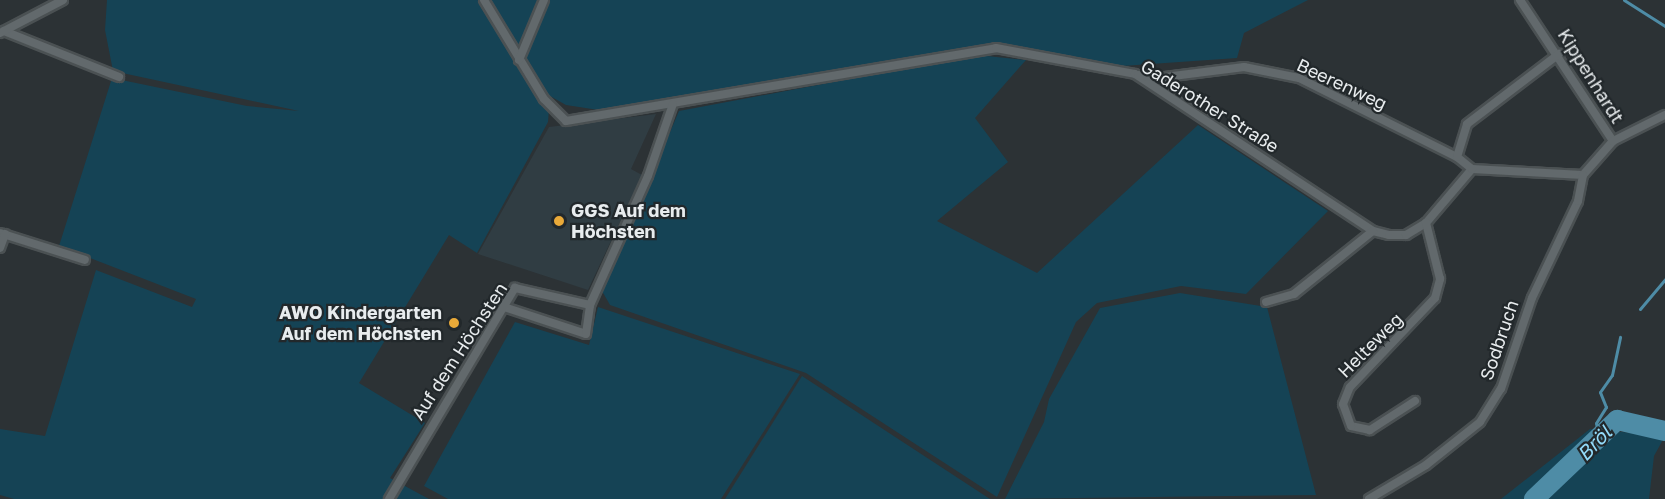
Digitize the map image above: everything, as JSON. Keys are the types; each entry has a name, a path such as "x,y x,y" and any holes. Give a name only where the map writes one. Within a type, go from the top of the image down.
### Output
{"street":[{"path":"2,32 63,0"},
{"path":"484,0 519,60"},
{"path":"519,60 544,0"},
{"name":"Kippenhardt","path":"1520,0 1559,54 1613,141"},
{"path":"2,32 120,77"},
{"name":"Gaderother Straße","path":"519,60 566,121 996,48 1135,74 1373,231 1406,235 1426,223 1472,169"},
{"path":"1457,157 1467,124 1559,54"},
{"name":"Beerenweg","path":"1135,74 1157,78 1244,66 1299,78 1457,157 1472,169"},
{"path":"504,307 586,334 590,305 648,176 674,104"},
{"path":"1472,169 1583,175 1613,141 1665,115"},
{"name":"Sodbruch","path":"1369,499 1426,465 1480,422 1501,389 1532,298 1578,201 1583,175"},
{"name":"Helteweg","path":"1415,401 1370,430 1351,426 1343,404 1350,387 1435,298 1440,279 1426,223"},
{"path":"1266,302 1294,294 1373,231"},
{"path":"0,248 2,233 85,260"},
{"name":"Auf dem Höchsten","path":"389,499 504,307 520,286 590,305"}],"shaded area":[{"path":"107,0 1308,0 1244,33 1237,58 1122,66 1004,46 605,111 566,105 550,96 548,122 477,253 449,235 359,383 425,423 390,478 429,499 14,499 0,495 0,429 45,436 96,270 192,307 196,299 59,246 112,78 247,106 299,111 113,71 105,30"},
{"path":"977,55 1026,60 975,118 1008,162 937,221 1037,273 1198,125 1328,211 1246,294 1181,286 1097,303 1076,322 997,497 806,373 610,305 602,291 679,111"},
{"name":"GGS Auf dem Höchsten","path":"656,114 631,169 642,175 588,290 478,254 549,127"},
{"path":"1180,293 1267,307 1316,495 1005,499 1044,422 1049,399 1100,308"},
{"path":"598,307 800,374 721,499 448,499 424,486 515,322 589,345"},
{"path":"802,376 990,499 725,499"},
{"path":"1590,429 1665,436 1654,456 1649,499 1501,499"}],"waterway":[{"path":"1624,0 1665,26"},
{"path":"1640,309 1665,279"},
{"path":"1598,434 1596,423 1606,407 1600,392 1612,375 1620,337"},
{"name":"Bröl","path":"1534,499 1617,420 1665,431"}],"place":[{"name":"GGS Auf dem Höchsten","path":"559,221"},
{"name":"AWO Kindergarten Auf dem Höchsten","path":"454,323"}]}
